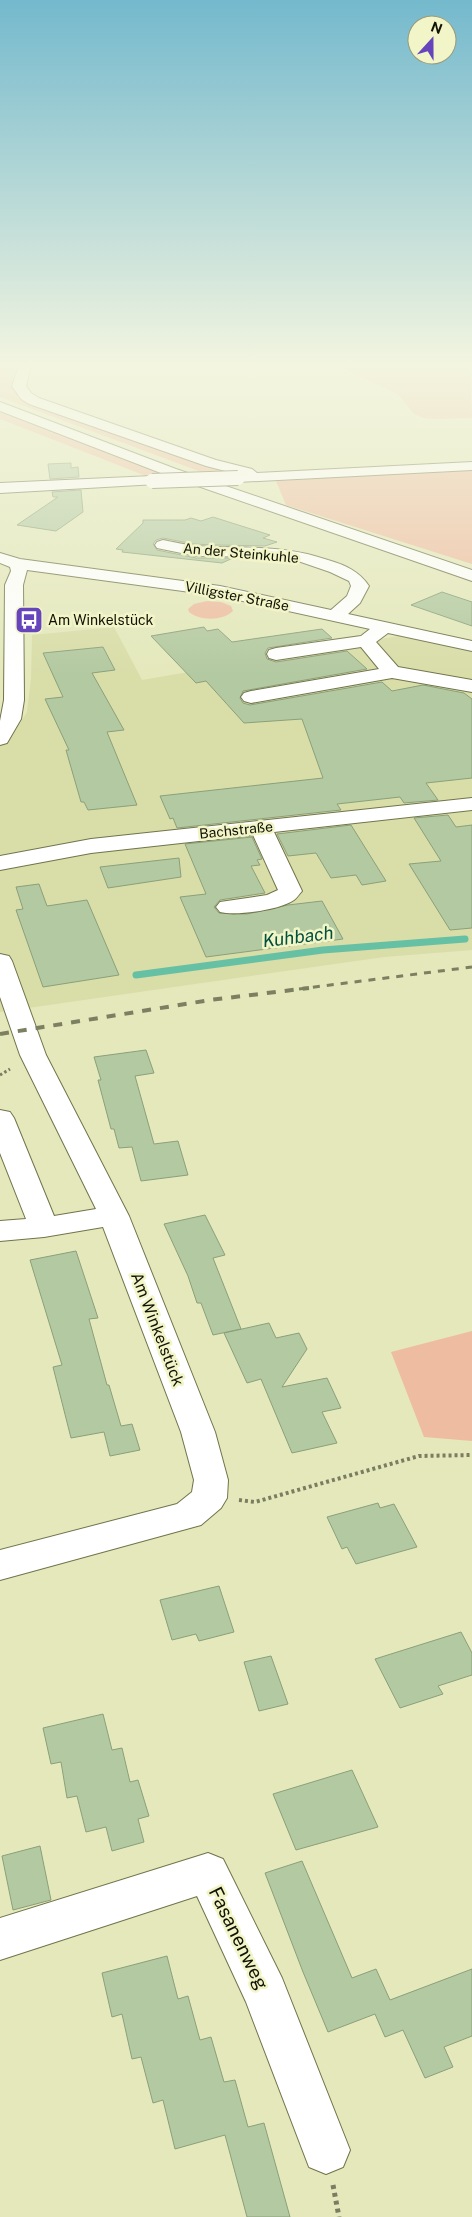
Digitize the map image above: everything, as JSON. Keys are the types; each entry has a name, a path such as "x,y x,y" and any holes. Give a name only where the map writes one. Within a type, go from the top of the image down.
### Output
{"street":[{"path":"164,469 472,576"},
{"path":"237,469 247,472 254,477"},
{"path":"0,488 403,469"},
{"name":"An der Steinkuhle","path":"163,545 196,551 269,552 300,556 336,568 355,578 360,586 354,598 334,616"},
{"name":"Villigster Straße","path":"0,558 18,564 220,591 472,646"},
{"path":"0,739 11,719 7,684 14,585 19,571 18,564"},
{"path":"276,654 366,641 386,627"},
{"path":"366,641 392,672"},
{"path":"251,698 392,672 472,686"},
{"name":"Bachstraße","path":"0,863 91,846 472,804"},
{"path":"228,906 275,900 284,897 290,891 260,827"},
{"name":"Am Winkelstück","path":"0,961 33,1055 114,1216 198,1432 211,1480 209,1498"},
{"path":"0,1118 44,1227"},
{"path":"0,1231 44,1227 114,1216"},
{"path":"0,1565 188,1515 209,1498"},
{"name":"Fasanenweg","path":"0,1939 208,1874 266,1994 326,2150"}],"path":[{"path":"209,1498 255,1502 419,1456 472,1455"}],"shaded area":[{"path":"129,469 154,469 166,474 146,476"},
{"path":"194,469 228,469 235,472 204,473"},
{"path":"472,469 472,564 286,505 276,481"},
{"path":"207,601 221,602 231,606 233,611 223,617 211,619 199,617 189,612 188,609 194,604"},
{"path":"114,627 142,680 404,635 472,652 472,950 384,957 0,1012 0,737 12,736 27,712 31,679 32,635"},
{"path":"472,1331 472,1441 424,1437 391,1352"}],"building":[{"path":"49,469 78,469 79,477 50,479"},
{"path":"81,490 83,512 56,531 17,525 58,497 53,497 52,492"},
{"path":"213,517 270,535 263,538 277,542 265,546 215,545 193,544 163,538 156,540 153,544 157,550 196,558 233,558 222,563 122,552 123,550 116,549 143,523 143,520 185,520 191,518 201,521"},
{"path":"442,592 472,602 472,626 411,605"},
{"path":"204,627 207,631 218,629 232,642 322,629 332,638 268,648 265,653 267,659 276,662 347,651 367,669 243,691 240,698 243,703 250,705 382,682 392,691 423,685 464,693 472,699 472,778 426,783 438,800 404,803 400,797 337,804 341,810 177,828 173,818 170,819 160,796 323,778 302,719 244,723 206,681 196,683 151,636"},
{"path":"103,647 115,670 92,673 124,730 107,732 137,805 88,810 84,802 81,802 66,750 69,750 45,699 63,697 43,653"},
{"path":"448,815 456,827 472,825 472,928 450,930 409,864 441,861 414,818"},
{"path":"351,825 386,881 362,885 356,875 331,878 316,853 288,856 277,834"},
{"path":"252,837 262,859 257,860 260,865 251,866 265,893 220,900 214,907 219,913 247,914 288,905 322,901 343,939 206,957 180,897 206,894 185,844"},
{"path":"179,858 181,877 108,888 100,867"},
{"path":"39,884 47,906 87,900 119,975 43,987 16,910 23,909 16,887"},
{"path":"146,1050 154,1073 135,1076 154,1144 178,1141 188,1175 141,1181 132,1147 119,1148 114,1129 111,1129 98,1080 101,1080 94,1057"},
{"path":"205,1215 225,1255 213,1258 241,1329 213,1335 201,1303 197,1303 188,1276 164,1224"},
{"path":"76,1251 98,1318 89,1319 107,1385 109,1385 121,1426 132,1424 140,1450 110,1456 104,1432 71,1438 53,1367 62,1365 30,1260"},
{"path":"269,1323 276,1338 299,1333 307,1349 282,1387 327,1378 341,1408 322,1412 337,1443 292,1453 261,1379 247,1383 224,1333"},
{"path":"378,1503 380,1508 394,1504 417,1547 356,1564 347,1547 342,1549 327,1517"},
{"path":"219,1586 234,1632 199,1641 196,1634 172,1640 160,1600"},
{"path":"461,1632 472,1653 472,1675 438,1686 443,1694 400,1708 375,1659"},
{"path":"271,1656 288,1704 259,1711 244,1662"},
{"path":"103,1714 112,1750 122,1748 130,1782 138,1780 149,1816 138,1819 144,1842 112,1851 106,1827 86,1832 77,1796 67,1798 61,1762 51,1764 43,1728"},
{"path":"352,1770 378,1827 296,1850 273,1794"},
{"path":"40,1846 51,1900 13,1910 2,1856"},
{"path":"302,1861 352,1978 376,1969 390,2000 472,1969 472,2036 444,2047 453,2067 425,2078 403,2030 385,2037 375,2014 328,2032 265,1873"},
{"path":"167,1956 178,1999 188,1996 200,2040 211,2037 224,2082 235,2080 248,2127 264,2123 290,2217 247,2217 225,2135 175,2149 163,2100 153,2103 141,2057 132,2059 122,2014 112,2017 102,1973"}],"waterway":[{"name":"Kuhbach","path":"136,975 323,950 465,939"}],"railway":[{"path":"299,989 472,967"},
{"path":"0,1034 210,1000 309,988"}],"place":[{"name":"Am Winkelstück","path":"29,620"}]}
